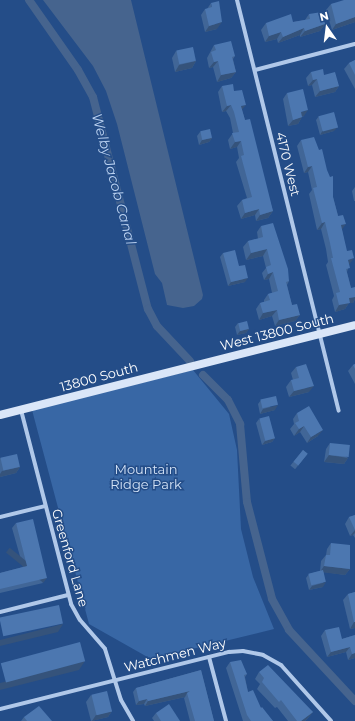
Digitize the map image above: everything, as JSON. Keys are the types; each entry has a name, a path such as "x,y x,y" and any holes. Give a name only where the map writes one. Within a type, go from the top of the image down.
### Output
{"street":[{"name":"4170 West","path":"237,0 339,411"},
{"path":"255,70 355,44"},
{"name":"West 13800 South","path":"205,362 355,325"},
{"name":"13800 South","path":"0,414 205,362"},
{"name":"Greenford Lane","path":"21,409 68,595 76,615 105,649 121,700 133,721"},
{"path":"0,517 45,506"},
{"path":"0,612 68,595"},
{"name":"Watchmen Way","path":"0,709 209,657 243,651 270,658 281,665 331,721"},
{"path":"209,657 226,721"}],"green space":[{"name":"Mountain Ridge Park","path":"193,370 229,414 237,450 241,529 253,577 274,629 151,659 89,624 32,410"}],"shaded area":[{"path":"43,0 131,0 203,295 202,299 194,306 183,308 167,305 162,283 155,274 117,124 106,91 93,66"}],"building":[{"path":"344,0 355,0 355,17 336,24 331,4"},
{"path":"219,1 222,22 209,26 205,9 212,7 211,3"},
{"path":"322,12 325,24 305,31 304,28 283,37 281,32 269,36 266,23 291,14 293,22 310,19 309,14"},
{"path":"231,41 235,56 232,57 236,72 221,75 218,61 214,62 211,52 216,50 214,45"},
{"path":"193,47 196,61 179,64 176,51"},
{"path":"355,60 355,75 349,63"},
{"path":"323,69 324,75 335,72 339,86 320,91 317,79 313,80 311,72"},
{"path":"233,84 234,91 242,90 246,105 241,106 245,120 250,119 273,211 260,215 259,209 245,213 242,200 252,197 241,156 244,155 241,141 235,142 232,133 239,132 234,112 231,105 227,106 222,86"},
{"path":"303,89 308,110 301,112 302,117 293,120 287,93"},
{"path":"334,112 338,127 323,132 319,116"},
{"path":"210,129 212,138 202,140 200,131"},
{"path":"314,137 319,150 322,149 330,177 333,176 333,197 338,216 343,215 346,224 341,225 347,251 352,250 354,258 348,260 350,268 346,269 351,288 355,287 355,297 349,298 350,303 339,305 336,293 340,292 331,258 333,258 330,243 325,222 322,223 313,188 317,187 312,166 308,167 301,140"},
{"path":"273,223 288,269 289,281 286,282 292,305 297,304 300,315 279,320 277,310 263,313 260,303 270,300 268,294 278,291 273,272 268,274 266,267 271,265 267,249 251,253 248,241 263,237 261,226"},
{"path":"235,250 239,266 245,265 248,278 231,282 223,253"},
{"path":"247,321 249,329 240,331 238,323"},
{"path":"306,364 314,386 294,391 291,380 299,378 296,367"},
{"path":"276,396 278,405 262,408 260,400"},
{"path":"309,406 323,430 311,437 304,426 299,429 295,423 299,421 297,413"},
{"path":"269,416 275,438 265,441 259,419"},
{"path":"330,443 350,445 349,457 329,455"},
{"path":"303,450 308,454 298,465 294,462"},
{"path":"17,454 20,467 3,470 0,458"},
{"path":"355,515 355,530 349,517"},
{"path":"33,519 47,578 0,589 0,573 27,566 16,523"},
{"path":"331,543 350,545 350,569 324,566 326,555 330,555"},
{"path":"323,570 326,582 311,585 308,574"},
{"path":"355,592 355,622 354,622 348,594"},
{"path":"59,605 63,624 3,636 0,618"},
{"path":"339,627 342,639 355,635 355,653 352,654 350,647 331,652 325,630"},
{"path":"80,642 85,661 6,683 1,663"},
{"path":"241,660 247,674 244,675 248,692 253,690 261,708 262,707 273,721 251,721 247,715 230,662"},
{"path":"268,665 313,712 301,721 297,721 281,700 279,702 262,682 264,678 259,672"},
{"path":"201,670 214,721 195,721 187,693 190,691 148,701 147,699 139,701 136,688"},
{"path":"107,691 112,711 97,715 91,695"},
{"path":"169,704 180,721 161,721 156,713"},
{"path":"39,706 52,721 27,721 24,717"}],"waterway":[{"name":"Welby Jacob Canal","path":"29,0 78,70 93,97 148,309 157,326 190,361"},
{"name":"Welby Jacob Canal","path":"203,375 228,400 240,424 247,502 272,599 289,630 355,701"}]}
